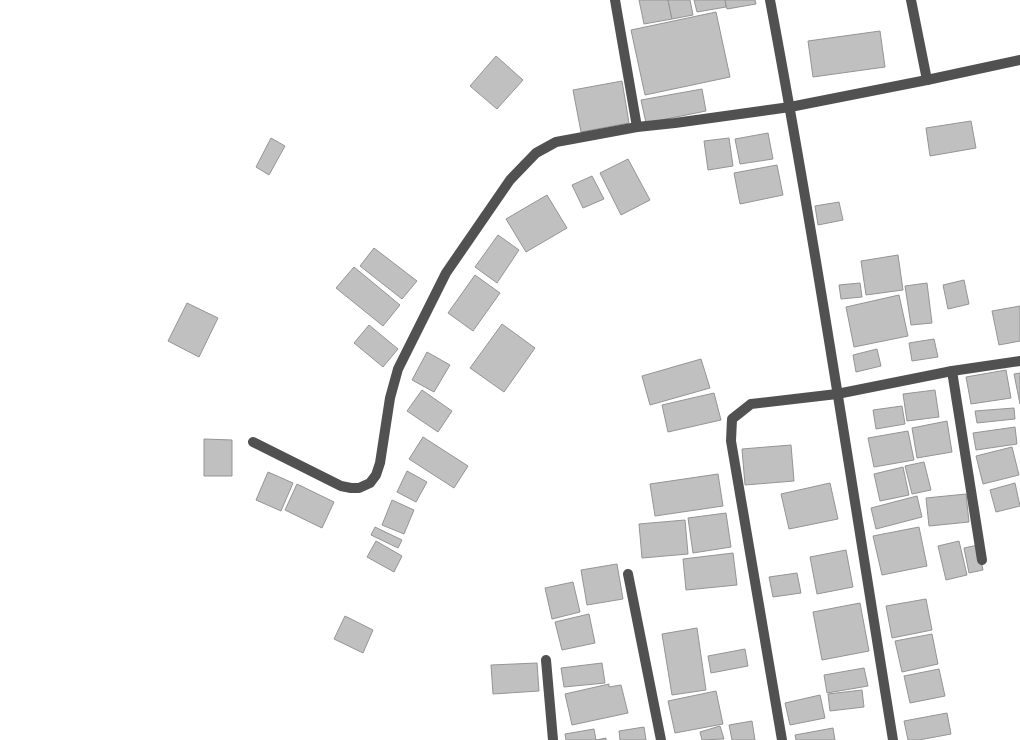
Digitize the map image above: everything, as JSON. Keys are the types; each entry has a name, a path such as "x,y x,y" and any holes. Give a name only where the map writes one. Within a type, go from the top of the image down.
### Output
{"street":[{"path":"615,0 637,126"},
{"path":"770,0 820,279 836,394 893,740"},
{"path":"911,0 926,80"},
{"path":"253,442 341,486 359,488 370,483 376,475 380,463 390,398 398,369 446,273 510,180 536,153 556,142 637,126 675,123 790,107 1020,60"},
{"path":"782,740 731,441 732,419 751,404 836,394 952,371 1020,360"},
{"path":"952,371 982,560"},
{"path":"628,574 661,740"},
{"path":"546,660 553,740"}],"building":[{"path":"639,0 668,0 672,19 644,24"},
{"path":"668,0 690,0 693,15 672,19"},
{"path":"694,0 725,0 726,7 697,12"},
{"path":"725,0 755,0 756,4 727,9"},
{"path":"716,12 730,77 645,95 631,30"},
{"path":"880,31 885,67 813,77 808,41"},
{"path":"496,56 523,80 497,109 470,86"},
{"path":"622,81 629,123 581,132 573,90"},
{"path":"702,89 706,111 646,123 641,100"},
{"path":"971,121 976,148 930,156 926,128"},
{"path":"768,133 773,159 740,164 735,139"},
{"path":"271,138 285,146 269,175 256,167"},
{"path":"729,138 733,166 708,170 704,141"},
{"path":"628,159 650,200 621,215 600,173"},
{"path":"777,165 783,195 740,204 734,173"},
{"path":"592,176 604,199 583,208 572,185"},
{"path":"547,195 567,228 526,252 506,219"},
{"path":"839,202 843,220 818,225 815,206"},
{"path":"498,235 519,250 497,283 475,267"},
{"path":"374,248 417,281 402,299 360,266"},
{"path":"898,255 903,290 866,295 861,261"},
{"path":"354,267 400,305 383,326 336,288"},
{"path":"475,275 500,293 473,331 448,313"},
{"path":"964,280 969,304 948,309 943,285"},
{"path":"860,283 862,297 841,299 839,285"},
{"path":"927,283 932,323 911,325 905,286"},
{"path":"899,295 908,336 854,347 846,307"},
{"path":"187,303 218,318 199,357 168,341"},
{"path":"1020,306 1020,341 999,345 992,311"},
{"path":"502,324 535,348 504,392 470,368"},
{"path":"369,325 398,349 383,367 354,343"},
{"path":"934,339 938,357 912,361 909,343"},
{"path":"877,349 881,366 856,372 853,355"},
{"path":"427,352 450,365 434,392 412,380"},
{"path":"701,359 710,388 650,405 642,376"},
{"path":"1006,370 1011,398 971,404 966,377"},
{"path":"1020,373 1020,404 1014,374"},
{"path":"422,390 452,411 438,432 407,411"},
{"path":"935,390 939,417 907,421 903,394"},
{"path":"714,393 721,420 668,432 662,405"},
{"path":"902,406 905,424 876,429 873,410"},
{"path":"1014,408 1015,419 977,423 975,411"},
{"path":"947,421 952,452 917,458 912,428"},
{"path":"1015,427 1017,444 976,450 973,433"},
{"path":"908,431 914,460 874,467 868,438"},
{"path":"423,437 468,466 454,488 409,459"},
{"path":"204,439 232,440 232,476 204,476"},
{"path":"791,445 794,481 745,485 742,449"},
{"path":"1012,447 1019,475 983,484 976,456"},
{"path":"924,462 931,490 912,494 905,466"},
{"path":"903,467 909,495 880,501 874,474"},
{"path":"407,471 427,482 416,502 397,492"},
{"path":"268,472 293,483 281,511 256,500"},
{"path":"718,474 723,506 655,516 650,484"},
{"path":"830,483 838,519 789,529 781,494"},
{"path":"1015,483 1020,506 996,512 990,490"},
{"path":"297,484 334,502 322,528 285,510"},
{"path":"966,494 969,522 929,526 926,498"},
{"path":"917,496 922,517 876,529 871,508"},
{"path":"392,500 414,510 404,534 382,525"},
{"path":"726,513 731,547 693,553 688,518"},
{"path":"685,520 688,554 642,558 639,524"},
{"path":"375,527 402,540 398,548 371,535"},
{"path":"919,527 927,566 882,575 873,536"},
{"path":"376,541 402,556 394,572 367,557"},
{"path":"959,541 967,575 946,580 938,546"},
{"path":"978,545 983,570 969,573 964,548"},
{"path":"846,550 853,587 817,594 810,557"},
{"path":"733,553 737,585 686,590 683,559"},
{"path":"617,564 623,599 587,605 581,570"},
{"path":"797,573 801,593 773,597 769,577"},
{"path":"573,582 580,612 552,619 545,588"},
{"path":"926,599 932,630 892,638 886,606"},
{"path":"860,603 869,651 822,660 813,612"},
{"path":"589,614 595,643 562,650 555,622"},
{"path":"345,616 373,630 363,653 334,639"},
{"path":"697,628 706,690 672,695 662,634"},
{"path":"932,634 938,664 902,672 895,641"},
{"path":"745,649 748,666 711,673 708,656"},
{"path":"537,663 539,691 493,694 491,665"},
{"path":"602,663 605,683 564,687 561,668"},
{"path":"864,668 868,686 827,693 824,675"},
{"path":"939,669 945,696 910,703 904,676"},
{"path":"609,684 609,687 621,685 628,713 572,725 565,694"},
{"path":"862,690 864,707 830,711 828,694"},
{"path":"716,691 723,724 675,733 668,701"},
{"path":"820,695 825,718 790,725 785,703"},
{"path":"947,713 951,734 919,740 908,740 904,721"},
{"path":"752,721 755,740 732,740 729,725"},
{"path":"720,726 724,739 702,740 700,732"},
{"path":"644,727 646,740 620,740 619,731"},
{"path":"833,728 835,740 796,740 795,735"},
{"path":"594,729 596,740 566,740 565,734"}]}
